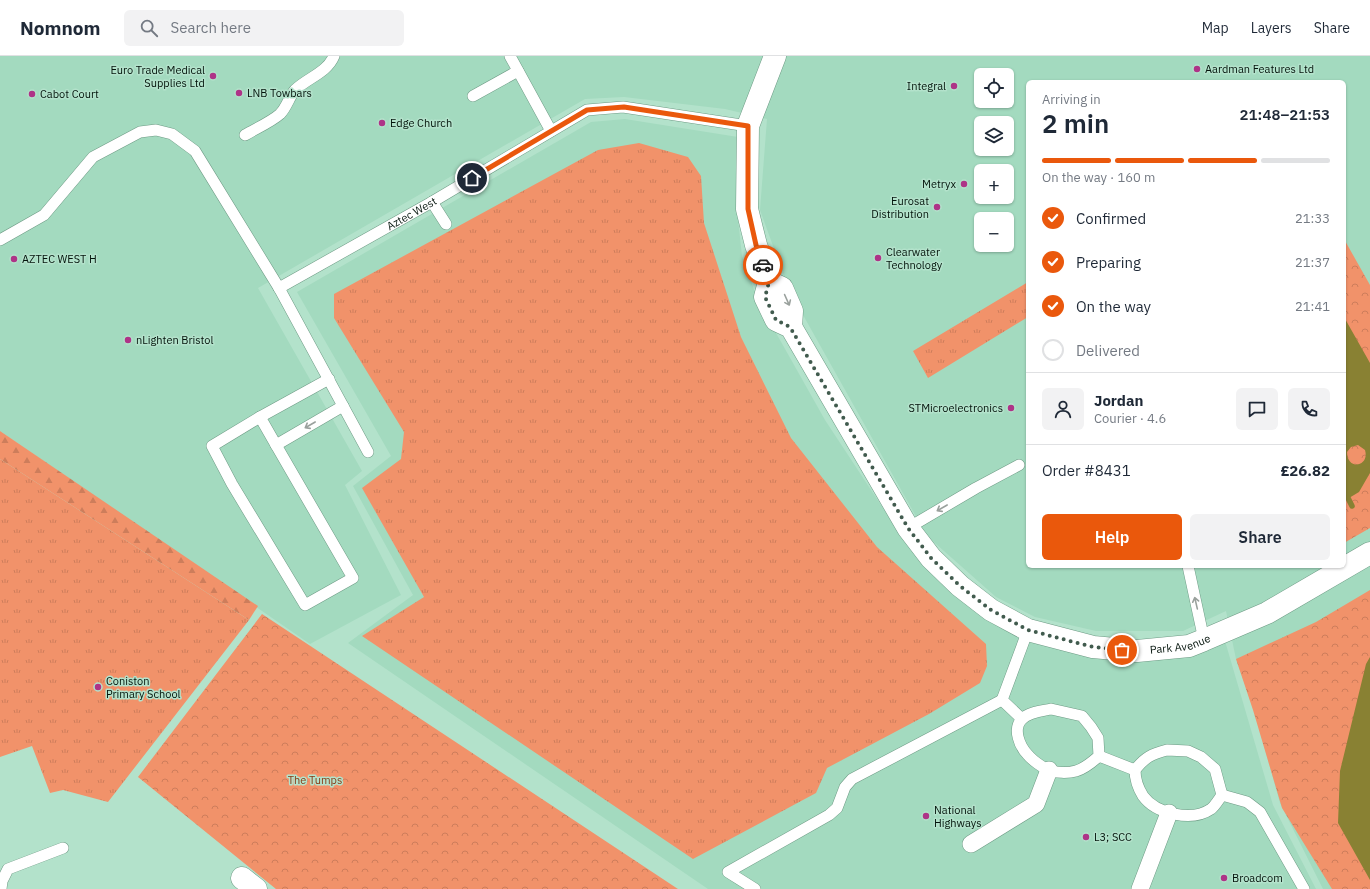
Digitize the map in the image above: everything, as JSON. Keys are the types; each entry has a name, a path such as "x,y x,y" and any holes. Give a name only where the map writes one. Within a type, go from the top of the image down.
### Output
{"street":[{"name":"Park Avenue","path":"775,56 748,126 748,209 756,245 769,282 765,297 776,320 790,327 908,528 931,558 960,586 991,610 1028,630 1093,647 1137,651 1189,646 1267,613 1346,568"},
{"name":"Park Avenue","path":"1346,568 1370,554"},
{"path":"971,844 1036,804 1049,770"},
{"path":"1140,889 1169,813"}],"lane":[{"path":"245,135 279,114 287,105 294,92 304,82 329,66 334,56"},
{"path":"510,56 552,131"},
{"path":"473,96 518,71"},
{"name":"Aztec West","path":"279,288 432,202 587,110 624,107 748,126"},
{"path":"0,240 44,214 93,158 140,132 156,130 172,134 196,151 279,288 368,452"},
{"path":"432,202 446,224"},
{"path":"260,416 353,578 305,605 232,484 212,446 260,416 328,379"},
{"path":"276,445 343,406"},
{"path":"908,528 976,488 1019,465"},
{"path":"1188,568 1204,640"},
{"path":"755,889 728,872 829,815 837,808 845,787 852,778 1002,700 1028,630"},
{"path":"1002,700 1022,719"},
{"path":"1051,709 1082,716 1098,738 1099,756 1089,765 1074,771 1060,772 1049,770 1028,756 1018,740 1018,726 1022,719 1034,713 1051,709"},
{"path":"1167,750 1188,751 1201,757 1215,769 1222,794 1211,809 1195,816 1183,816 1169,813 1151,804 1143,796 1135,779 1135,770 1143,760 1155,753 1167,750"},
{"path":"1099,756 1135,770"},
{"path":"1222,794 1247,802 1260,812 1304,889"},
{"path":"1,889 2,881 8,869 63,848"}],"shaded area":[{"path":"0,56 1370,56 1370,889 1323,889 1280,803 1254,710 1236,659 1226,611 1183,631 1096,631 1035,617 996,597 927,536 789,290 760,210 767,119 725,109 624,97 585,99 258,288 362,471 345,485 401,595 310,644 0,431"},
{"path":"625,119 738,137 737,210 742,256 758,301 825,420 898,531 985,618 1034,643 1105,659 1178,657 1225,641 1273,805 1316,889 708,889 348,643 413,595 353,486 391,456 297,292 591,122"},
{"path":"1346,321 1370,363 1370,473 1359,492 1346,500","holes":["1358,445 1365,450 1366,456 1362,463 1354,464 1348,458 1347,452 1351,447"]},
{"path":"1370,657 1370,880 1338,823 1340,771 1366,664"}],"green space":[{"path":"639,143 688,157 701,176 704,223 741,337 791,438 877,547 986,644 987,666 980,683 929,714 827,768 816,793 693,859 362,636 424,597 362,488 401,459 404,432 334,318 334,294 598,150"},
{"path":"1346,243 1370,285 1370,528 1346,542"},
{"path":"1026,283 1026,318 928,378 913,351"},
{"path":"0,431 258,606 249,620 0,459"},
{"name":"Coniston Primary School","path":"0,459 249,620 108,802 63,790 50,793 32,746 0,757"},
{"path":"1370,590 1370,889 1332,889 1282,808 1236,659 1316,622"},
{"name":"The Tumps","path":"262,614 678,889 276,889 138,777"}],"waterway":[{"path":"1348,498 1352,506"}],"way so far":[{"path":"763,265 769,282 765,297 776,320 790,327 908,528 931,558 960,586 991,610 1028,630 1093,647 1122,650"}],"place":[{"name":"Aardman Features Ltd","path":"1197,69"},
{"name":"Euro Trade Medical Supplies Ltd","path":"213,76"},
{"name":"Integral","path":"954,86"},
{"name":"LNB Towbars","path":"239,93"},
{"name":"Cabot Court","path":"32,94"},
{"name":"Edge Church","path":"382,123"},
{"name":"Metryx","path":"964,184"},
{"name":"Eurosat Distribution","path":"937,207"},
{"name":"Clearwater Technology","path":"878,258"},
{"name":"AZTEC WEST H","path":"14,259"},
{"name":"nLighten Bristol","path":"128,340"},
{"name":"STMicroelectronics","path":"1011,408"},
{"name":"Coniston Primary School","path":"98,687"},
{"name":"National Highways","path":"926,816"},
{"name":"L3; SCC","path":"1086,837"},
{"name":"Broadcom","path":"1224,878"}],"route":[{"path":"472,178 587,110 624,107 748,126 748,209 756,245 763,265"}]}
